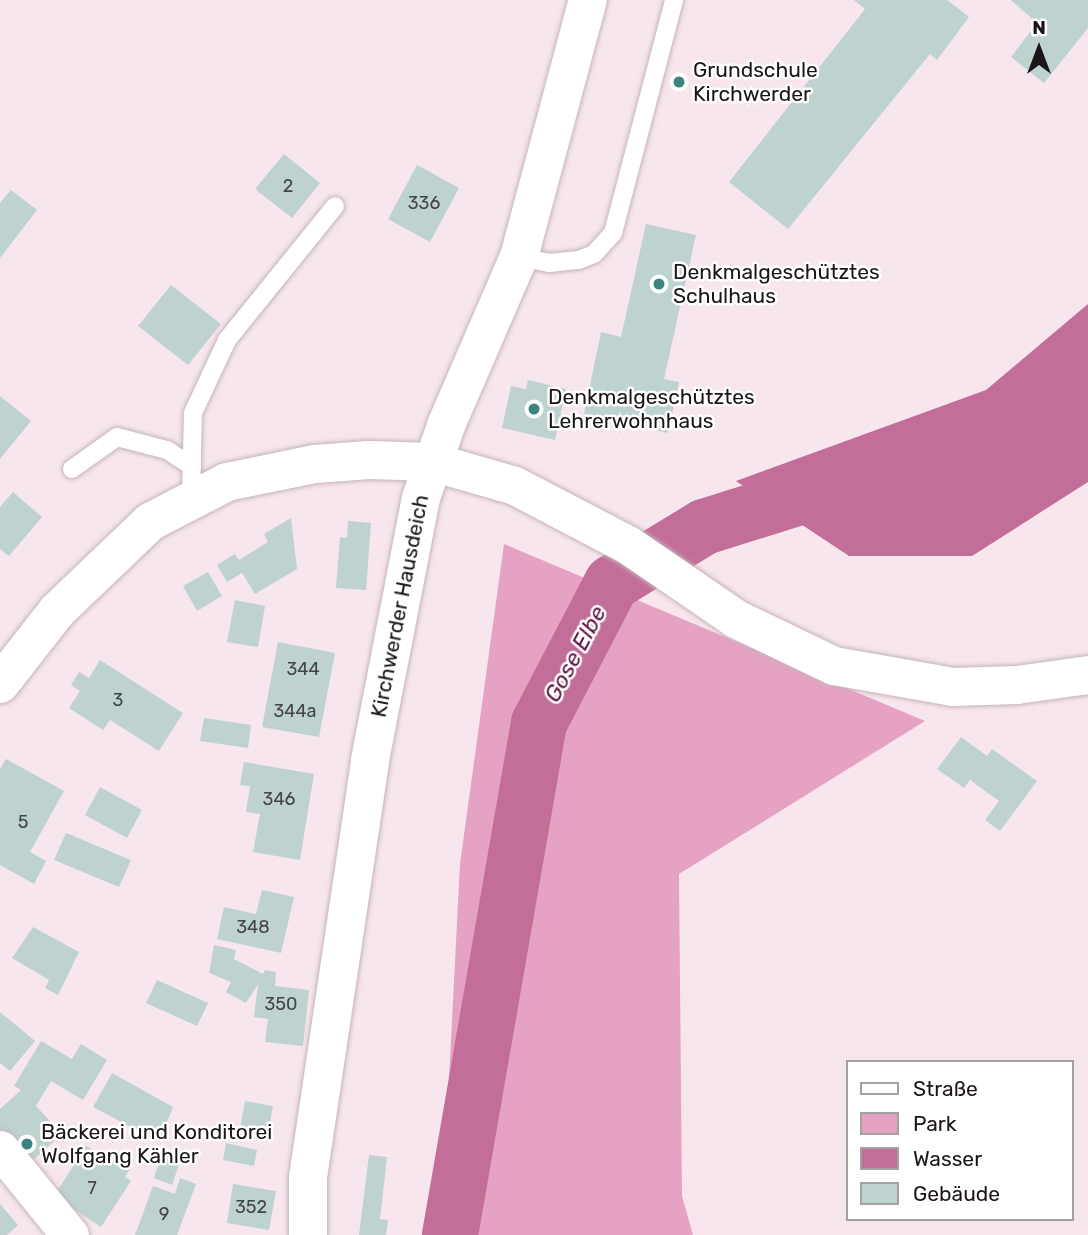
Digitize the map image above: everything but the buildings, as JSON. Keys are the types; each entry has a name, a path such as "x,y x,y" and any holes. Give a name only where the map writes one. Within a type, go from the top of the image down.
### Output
{"street":[{"name":"Kirchwerder Hausdeich","path":"308,1235 309,1177 372,749 432,462 519,257 588,0"},
{"path":"0,684 57,611 191,482 227,482 315,464 432,462 515,486 628,545 736,619 834,666 953,687 1017,685 1088,675"},
{"path":"0,1149 70,1235"}],"lane":[{"path":"519,257 549,263 579,260 594,254 613,233 674,0"},
{"path":"191,482 194,413 227,340 335,206"},
{"path":"72,469 117,437 167,450 191,482"}],"green space":[{"path":"504,544 925,721 679,874 682,1196 693,1235 441,1235 460,864"}],"water":[{"path":"1088,304 1088,482 972,556 849,556 736,481 986,390"}],"waterway":[{"name":"Gose Elbe","path":"450,1235 539,723 612,583 704,527 844,483"}],"place":[{"name":"Grundschule Kirchwerder","path":"679,82"},
{"name":"Denkmalgeschütztes Schulhaus","path":"659,284"},
{"name":"Denkmalgeschütztes Lehrerwohnhaus","path":"534,409"},
{"name":"Bäckerei und Konditorei Wolfgang Kähler","path":"27,1144"}]}
